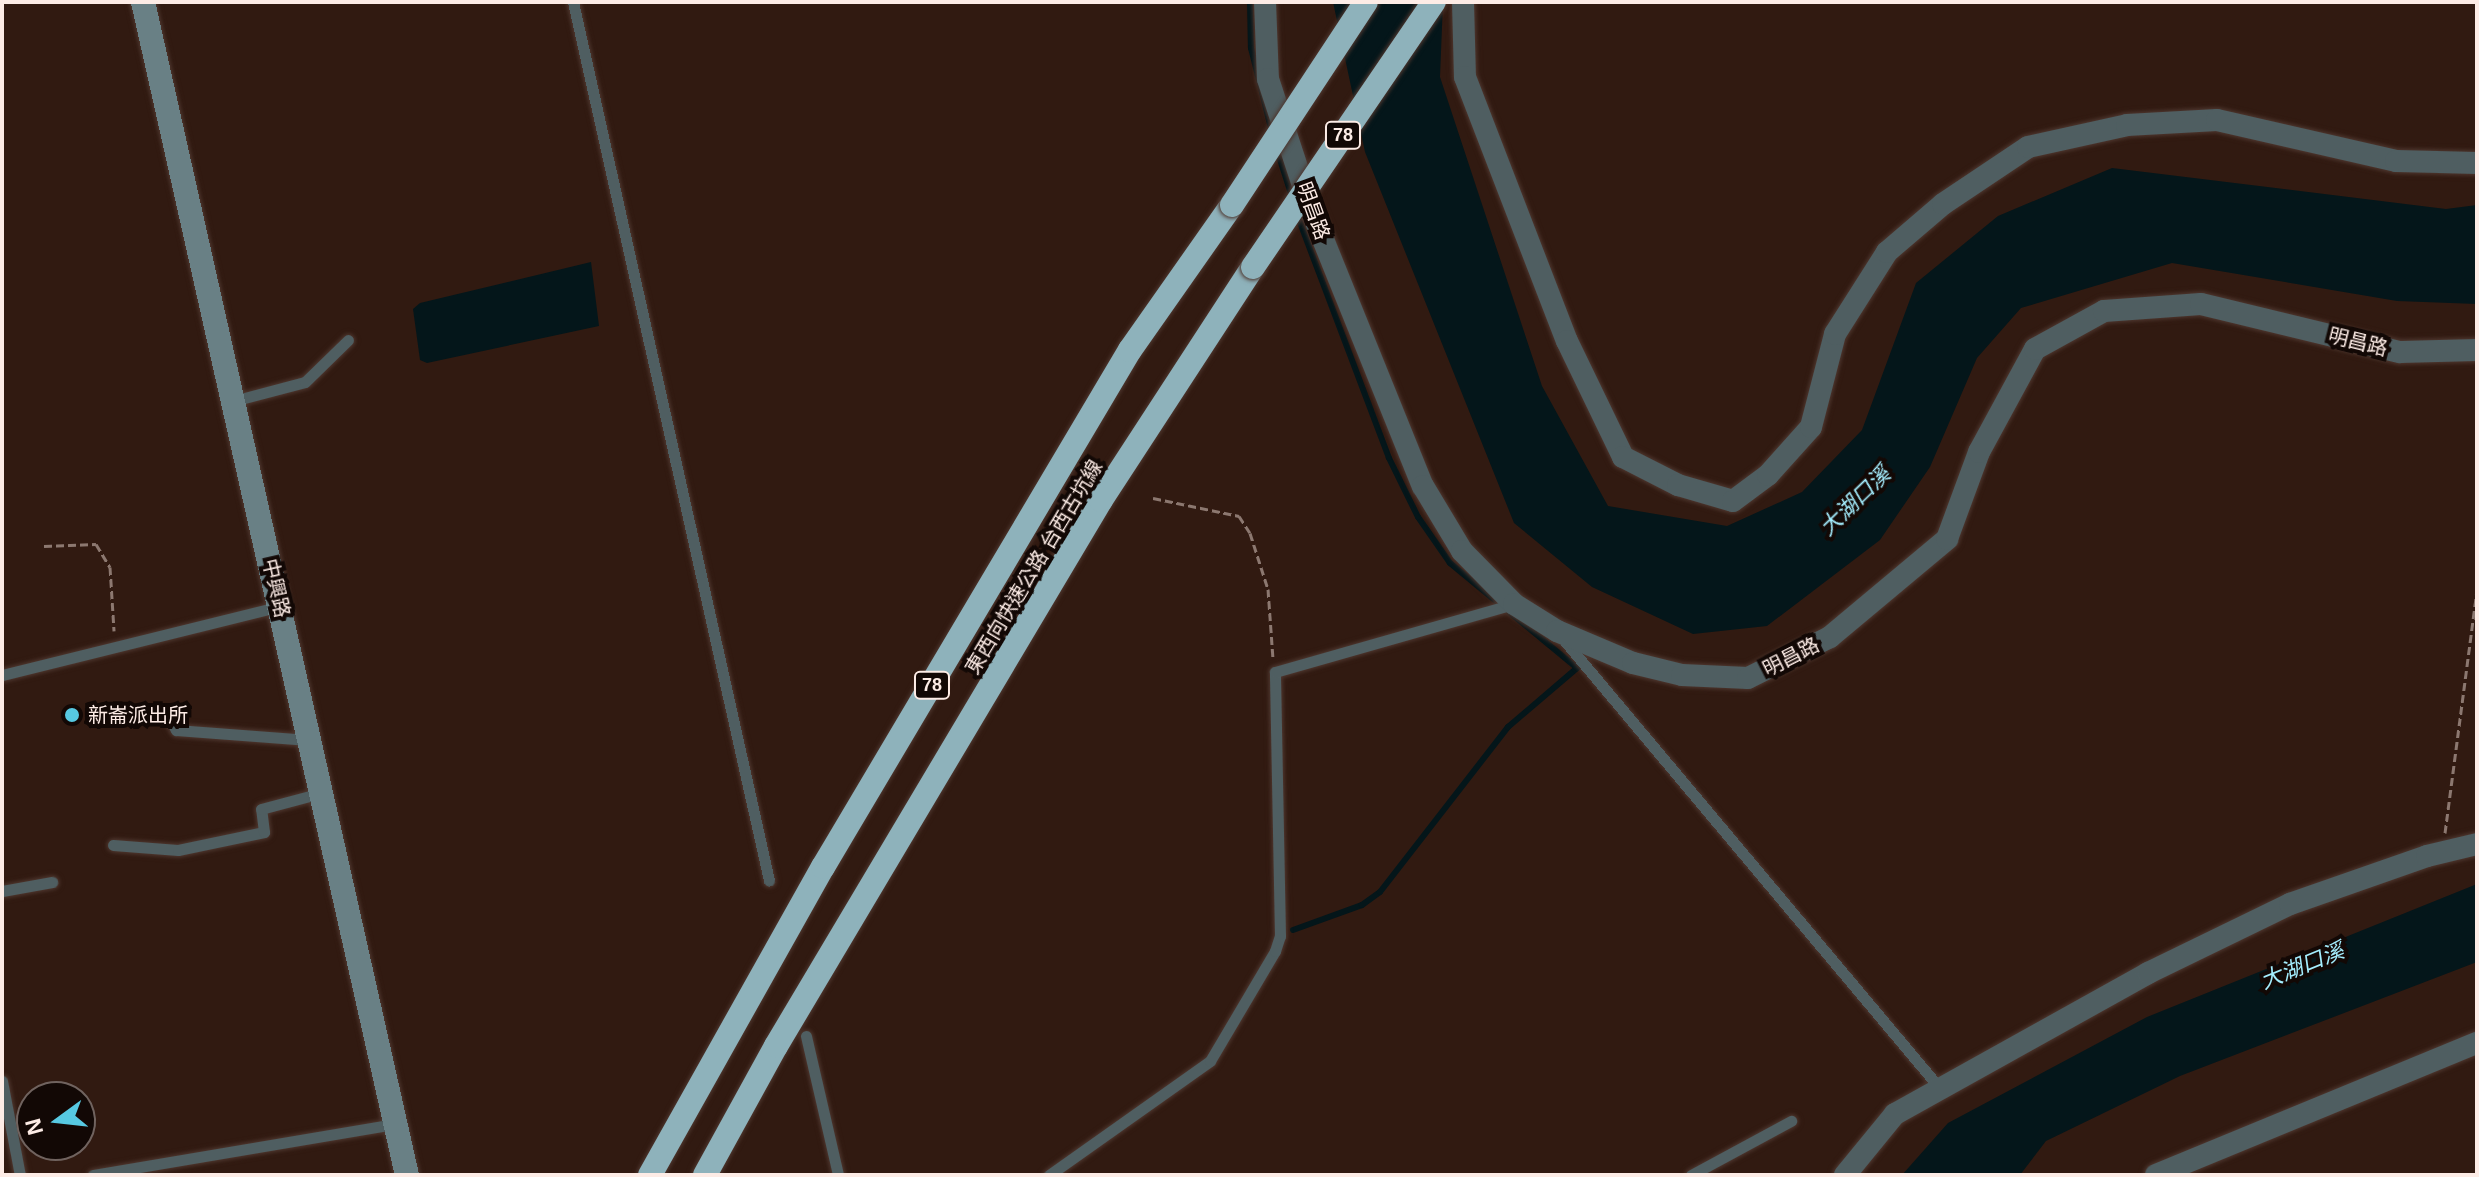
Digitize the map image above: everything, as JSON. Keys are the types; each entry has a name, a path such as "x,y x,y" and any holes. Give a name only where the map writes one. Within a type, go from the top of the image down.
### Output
{"highway":[{"name":"東西向快速公路 台西古坑線","path":"650,1175 823,867 1130,350 1232,205 1366,2"},
{"name":"東西向快速公路 台西古坑線","path":"705,1175 776,1046 1101,500 1253,267 1434,2"}],"main road":[{"name":"中興路","path":"143,2 407,1175"}],"street":[{"name":"明昌路","path":"1265,2 1268,79 1310,207 1398,430 1423,486 1462,551 1514,604 1557,631 1670,672 1748,678 1830,637 1947,539 1979,452 2035,349 2104,311 2201,304 2400,352 2477,350"},
{"path":"1463,2 1465,77 1567,341 1623,457 1678,485 1733,501 1768,475 1811,427 1835,334 1887,252 1943,204 2028,147 2127,125 2217,120 2396,161 2477,163"},
{"path":"1845,1175 1895,1114 1938,1086 2290,904 2441,852 2477,844"},
{"path":"2156,1175 2477,1043"}],"lane":[{"path":"573,2 769,880"},
{"path":"233,401 305,382 348,340"},
{"path":"1049,1175 1210,1061 1275,951 1280,936 1275,672 1514,604"},
{"path":"2,675 280,606"},
{"path":"1557,631 1938,1086"},
{"path":"169,717 176,730 309,740"},
{"path":"113,845 178,850 264,832 261,809 321,793"},
{"path":"2,891 52,882"},
{"path":"806,1036 838,1175"},
{"path":"2,1081 20,1175"},
{"path":"1691,1175 1791,1121"},
{"path":"93,1175 396,1124"}],"path":[{"path":"1153,498 1239,516 1250,533 1268,589 1275,672"},
{"path":"44,546 96,544 110,567 115,647"},
{"path":"2441,852 2477,591"}],"water":[{"name":"大湖口溪","path":"1333,2 1443,2 1440,77 1542,386 1608,506 1727,526 1802,492 1862,430 1916,283 1998,216 2112,168 2446,209 2477,205 2477,304 2397,301 2172,263 2021,308 1977,358 1930,467 1880,540 1767,626 1693,634 1592,587 1514,523 1365,152"},
{"path":"591,262 599,326 427,363 420,360 413,309 420,303"},
{"name":"大湖口溪","path":"2477,884 2477,962 2180,1076 2046,1141 2020,1175 1902,1175 1948,1123 2147,1017"}],"waterway":[{"path":"1250,2 1251,48 1272,132"},
{"path":"1277,150 1292,197"},
{"path":"1293,930 1362,905 1380,892 1508,727 1577,668 1450,563 1418,517 1389,458 1297,215"}],"place":[{"name":"新崙派出所","path":"72,715"}]}
